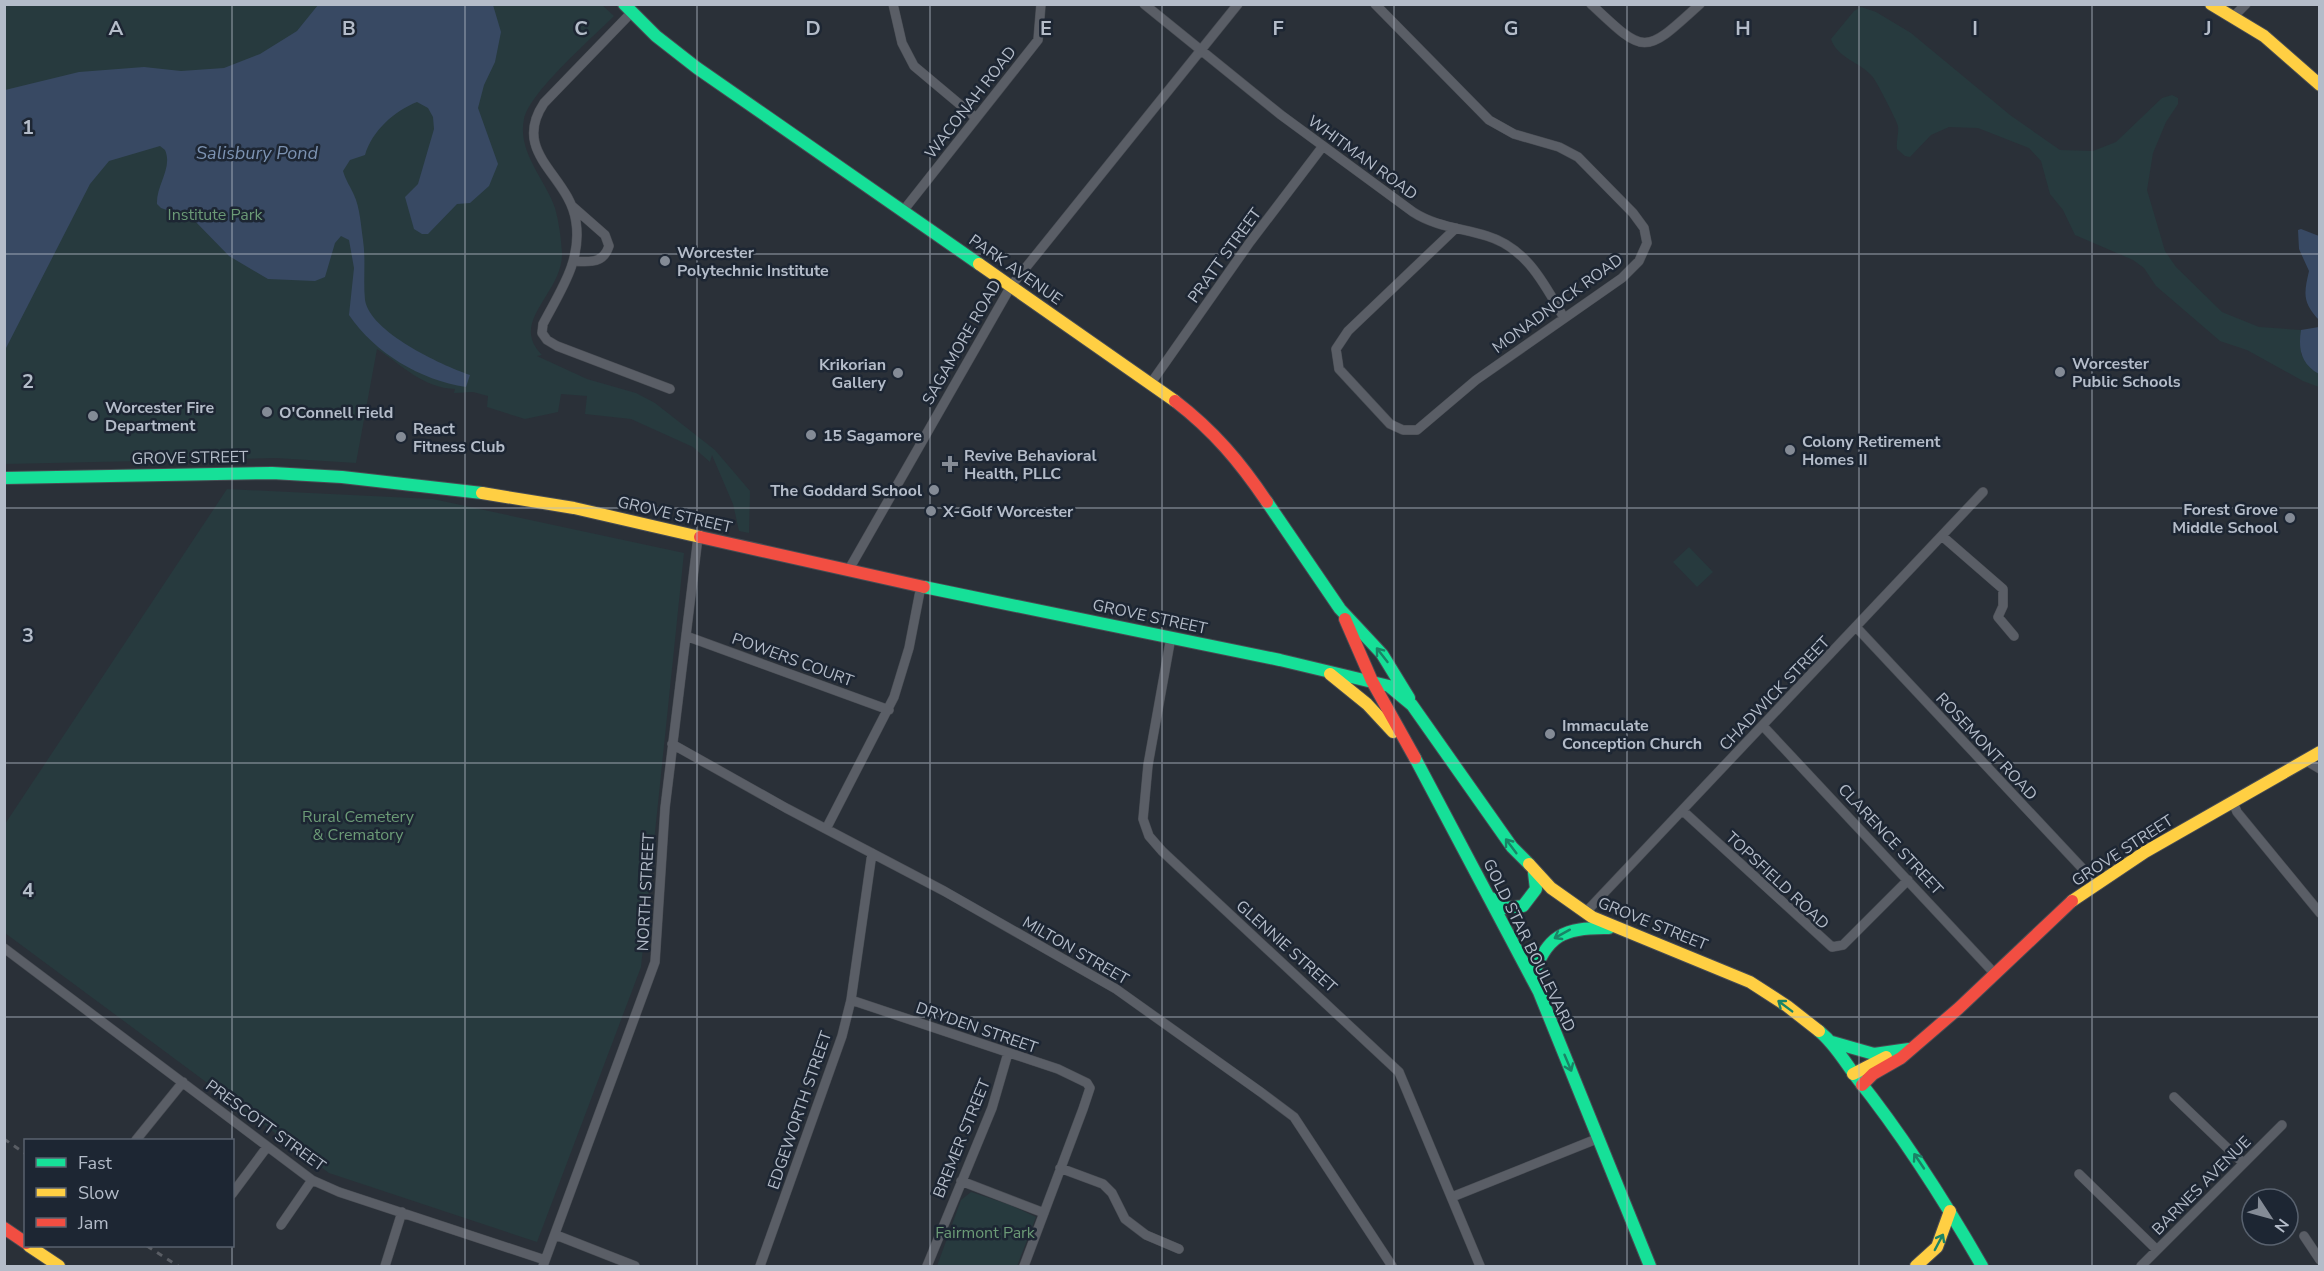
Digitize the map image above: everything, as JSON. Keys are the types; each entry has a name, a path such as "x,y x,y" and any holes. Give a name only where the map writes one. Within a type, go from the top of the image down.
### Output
{"main road":[{"path":"2211,4 2264,36 2319,85"},
{"name":"PARK AVENUE","path":"628,9 683,57 1150,383 1208,427 1238,459 1341,609 1382,654 1405,689 1412,705"},
{"name":"GROVE STREET","path":"4,478 205,473 342,477 511,497 848,571 1372,681 1394,689 1412,705 1505,838 1533,873 1585,913 1750,982 1787,1006 1832,1042 1862,1085 1887,1065 1901,1058 1995,974 2048,922 2097,884 2145,852 2319,752"},
{"name":"PARK AVENUE","path":"1341,609 1372,681"},
{"name":"GROVE STREET","path":"1328,673 1378,714 1423,772"},
{"name":"GOLD STAR BOULEVARD","path":"1372,681 1423,772 1532,979 1650,1266"},
{"path":"1489,897 1505,908 1523,906 1536,888 1533,873"},
{"path":"1532,979 1538,955 1550,941 1565,930 1579,927 1617,928"},
{"path":"1832,1042 1866,1053 1909,1049"},
{"path":"1853,1074 1894,1051"},
{"path":"1862,1085 1901,1134 1982,1266"},
{"path":"1916,1266 1937,1247 1950,1211"},
{"path":"4,1228 24,1242"},
{"path":"32,1247 59,1266"},
{"path":"1645,1252 1660,1266"}],"street":[{"path":"893,4 902,43 914,66 976,118"},
{"name":"WACONAH ROAD","path":"903,211 1038,40 1041,4"},
{"name":"WHITMAN ROAD","path":"1144,4 1323,147 1422,218 1488,236 1518,253 1537,272 1564,318"},
{"name":"SAGAMORE ROAD","path":"848,571 1011,286 1238,4"},
{"name":"MONADNOCK ROAD","path":"1375,4 1484,116 1514,134 1574,154 1627,204 1641,224 1647,243 1639,261 1622,278 1472,383 1423,426 1409,431 1390,424 1339,369 1335,358 1336,347 1348,331 1456,228"},
{"path":"1383,13 1391,4"},
{"path":"1591,4 1635,42 1647,44 1670,32 1700,4"},
{"path":"2234,16 2246,4"},
{"path":"628,9 544,103 534,121 532,135 536,147 570,204 576,221 574,261 563,290 543,324 542,333 545,338 557,346 670,388"},
{"name":"PRATT STREET","path":"1150,383 1250,242 1323,147"},
{"path":"570,204 605,235 609,246 605,255 598,261 574,261"},
{"name":"CHADWICK STREET","path":"1585,913 1857,628 1983,492"},
{"path":"1942,536 2003,589 2003,606 1998,617 2014,636"},
{"name":"NORTH STREET","path":"544,1263 656,962 665,808 698,537"},
{"path":"826,829 889,710 901,679 921,586"},
{"name":"ROSEMONT ROAD","path":"1857,628 2097,884"},
{"name":"POWERS COURT","path":"686,636 889,710"},
{"name":"GLENNIE STREET","path":"1171,637 1144,803 1143,823 1149,836 1252,936 1394,1065 1403,1077 1480,1266"},
{"name":"CLARENCE STREET","path":"1763,726 1995,974"},
{"name":"MILTON STREET","path":"672,744 1116,989 1294,1118 1392,1266"},
{"path":"2305,760 2319,769"},
{"path":"2233,802 2237,812 2319,913"},
{"name":"TOPSFIELD ROAD","path":"1683,811 1832,947 1843,945 1908,880"},
{"name":"EDGEWORTH STREET","path":"760,1266 835,1060 851,1000 872,854"},
{"name":"PRESCOTT STREET","path":"4,948 312,1180 544,1263"},
{"name":"DRYDEN STREET","path":"851,1000 1058,1069 1088,1083 1090,1088 1060,1168"},
{"name":"BREMER STREET","path":"927,1266 992,1108 1008,1053"},
{"path":"137,1139 183,1082"},
{"path":"2174,1097 2243,1163"},
{"name":"BARNES AVENUE","path":"2141,1266 2282,1125"},
{"path":"1452,1197 1599,1138"},
{"path":"234,1191 267,1147"},
{"path":"1024,1266 1060,1168 1103,1184 1112,1193 1125,1219 1146,1235 1179,1249"},
{"path":"2079,1174 2157,1250"},
{"path":"280,1225 312,1180"},
{"path":"961,1181 1044,1213"},
{"path":"385,1266 402,1212"},
{"path":"556,1235 635,1266"},
{"path":"2304,1236 2319,1260"}],"green space":[{"name":"Institute Park","path":"4,5 602,5 614,16 549,80 524,119 524,143 555,208 562,253 555,281 534,319 531,330 533,343 542,355 537,356 587,379 636,393 655,403 715,450 750,491 749,533 739,531 733,504 712,455 710,462 693,447 631,419 585,414 587,396 561,394 558,412 525,419 487,407 488,396 473,392 454,393 455,389 433,385 413,375 377,349 356,463 276,458 5,464"},
{"path":"1861,7 1876,12 1911,33 2010,115 2060,150 2093,151 2116,142 2162,98 2172,95 2178,98 2178,104 2166,122 2153,153 2147,190 2165,251 2176,267 2222,312 2259,327 2301,330 2301,354 2319,374 2319,387 2303,381 2247,350 2220,341 2156,286 2144,268 2133,260 2075,235 2063,210 2050,194 2041,161 2029,148 1978,128 1949,127 1931,135 1910,157 1905,156 1897,149 1898,126 1874,79 1867,71 1838,51 1831,39 1854,11"},
{"name":"Rural Cemetery & Crematory","path":"227,489 433,499 684,553 641,967 537,1242 329,1173 5,933 5,824"},
{"path":"1689,547 1713,572 1697,587 1673,562"},
{"name":"Fairmont Park","path":"971,1192 1010,1205 1036,1217 1017,1266 937,1266 961,1200"}],"water":[{"name":"Salisbury Pond","path":"318,5 493,5 501,32 495,62 484,85 478,108 498,164 489,186 470,203 457,204 428,234 422,234 414,229 405,197 418,184 434,129 433,117 428,108 417,102 392,116 378,130 365,155 350,160 343,171 359,211 364,248 365,300 370,312 379,324 409,346 442,364 470,375 466,387 432,378 400,363 385,353 360,329 349,315 354,268 349,240 341,236 335,243 325,277 315,281 268,279 229,256 193,219 161,208 157,204 157,197 166,170 167,157 165,150 160,146 109,161 90,184 5,350 5,90 79,72 144,67 181,71 224,68 260,54 297,31"},
{"path":"2298,230 2319,236 2319,320 2310,308 2306,297 2309,271 2299,249"},
{"path":"2319,327 2319,374 2308,366 2302,355 2300,343 2301,330"}],"railway":[{"path":"4,1139 24,1153"},
{"path":"149,1247 178,1266"}],"traffic: fast":[{"path":"624,4 656,36 697,68 979,264"},
{"path":"4,478 272,473 342,477 482,493"},
{"path":"1267,502 1340,609 1382,654 1409,698"},
{"path":"924,587 1280,660 1389,686 1412,705 1512,847 1529,864"},
{"path":"1415,758 1539,992 1650,1266"},
{"path":"1491,898 1505,908 1523,906 1536,889 1534,873"},
{"path":"1532,979 1544,952 1559,937 1580,929 1609,928"},
{"path":"1819,1031 1835,1047 1907,1146 1982,1266"},
{"path":"1832,1042 1874,1054 1909,1049"}],"traffic: slow":[{"path":"2211,4 2264,36 2320,85"},
{"path":"979,264 1175,401"},
{"path":"482,493 574,508 700,537"},
{"path":"1330,674 1367,704 1393,732"},
{"path":"2072,901 2145,852 2320,752"},
{"path":"1529,864 1551,888 1592,917 1750,982 1787,1006 1819,1031"},
{"path":"1853,1074 1886,1057"},
{"path":"1916,1266 1937,1247 1950,1211"},
{"path":"30,1247 59,1266"}],"traffic: jam":[{"path":"1175,401 1226,448 1267,502"},
{"path":"700,537 924,587"},
{"path":"1345,619 1372,681 1415,758"},
{"path":"1862,1085 1873,1074 1901,1058 1959,1008 2072,901"},
{"path":"4,1228 24,1242"}],"place":[{"name":"Worcester Polytechnic Institute","path":"665,261"},
{"name":"Worcester Public Schools","path":"2060,372"},
{"name":"Krikorian Gallery","path":"898,373"},
{"name":"O'Connell Field","path":"267,412"},
{"name":"Worcester Fire Department","path":"93,416"},
{"name":"15 Sagamore","path":"811,435"},
{"name":"React Fitness Club","path":"401,437"},
{"name":"Colony Retirement Homes II","path":"1790,450"},
{"name":"Revive Behavioral Health, PLLC","path":"950,464"},
{"name":"The Goddard School","path":"934,490"},
{"name":"X-Golf Worcester","path":"931,511"},
{"name":"Forest Grove Middle School","path":"2290,518"},
{"name":"Immaculate Conception Church","path":"1550,734"}]}
